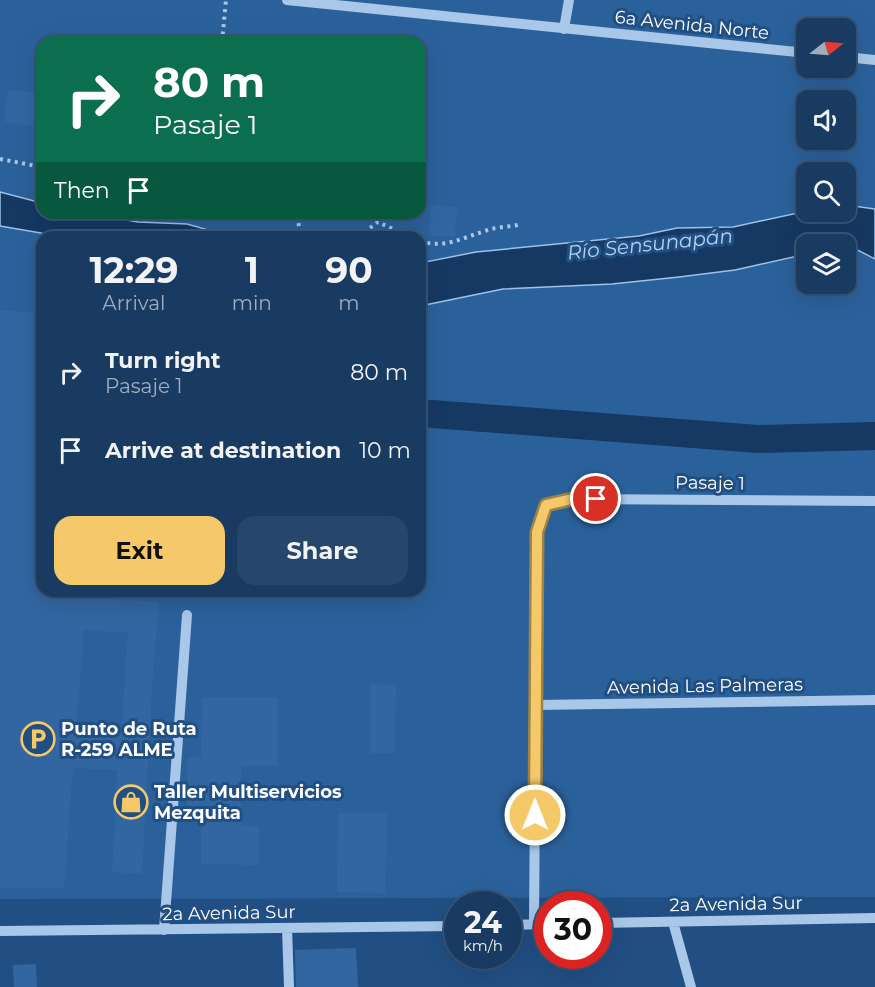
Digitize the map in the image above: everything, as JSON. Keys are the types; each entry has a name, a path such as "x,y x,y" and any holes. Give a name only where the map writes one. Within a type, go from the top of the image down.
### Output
{"street":[{"name":"6a Avenida Norte","path":"287,0 796,52"},
{"path":"564,29 569,0"},
{"path":"856,58 875,60"},
{"name":"Pasaje 1","path":"536,705 537,532 546,505 572,499 875,501"},
{"path":"164,930 187,615"},
{"name":"Avenida Las Palmeras","path":"536,705 875,700"},
{"path":"534,891 536,705"},
{"name":"2a Avenida Sur","path":"612,923 875,918"},
{"path":"673,922 691,987"},
{"path":"522,925 534,925"},
{"name":"2a Avenida Sur","path":"0,931 444,926"},
{"path":"287,928 289,987"}],"path":[{"path":"223,36 226,0"},
{"path":"0,159 36,166"},
{"path":"365,231 378,222 397,231"},
{"path":"426,242 454,243 486,230 518,225"}],"shaded area":[{"path":"0,0 875,0 875,897 612,898 612,891 534,891 534,898 522,898 522,891 444,891 444,898 0,899"}],"water":[{"path":"0,192 36,201 36,219 121,219 187,224 212,231 36,232 0,226"},
{"name":"Río Sensunapán","path":"856,206 875,209 875,259 856,249 856,234 796,234 796,256 735,270 612,284 503,289 426,305 426,262 476,252 639,236 677,228 733,227 796,213 796,222 856,222"}],"building":[{"path":"8,90 36,92 36,127 4,121"},
{"path":"431,205 457,207 455,236 428,236"},
{"name":"Punto de Ruta R-259 ALME","path":"0,310 36,313 36,597 118,597 118,600 159,602 153,669 142,874 112,872 117,770 73,768 64,888 0,888","holes":["84,630 128,633 121,733 76,731"]},
{"path":"370,684 396,685 395,753 370,753"},
{"path":"202,697 278,697 278,766 241,766 241,826 259,826 259,865 201,864 201,815 187,815 187,758 201,758"},
{"path":"338,813 387,814 385,893 337,892"},
{"path":"356,948 358,987 296,987 295,950"},
{"path":"36,964 37,987 14,987 13,965"}],"waterway":[{"path":"432,414 758,439 875,436"}],"place":[{"name":"Punto de Ruta R-259 ALME","path":"38,739"},
{"name":"Taller Multiservicios Mezquita","path":"131,802"}],"route":[{"path":"535,815 537,532 546,505 572,499 596,499"}]}
